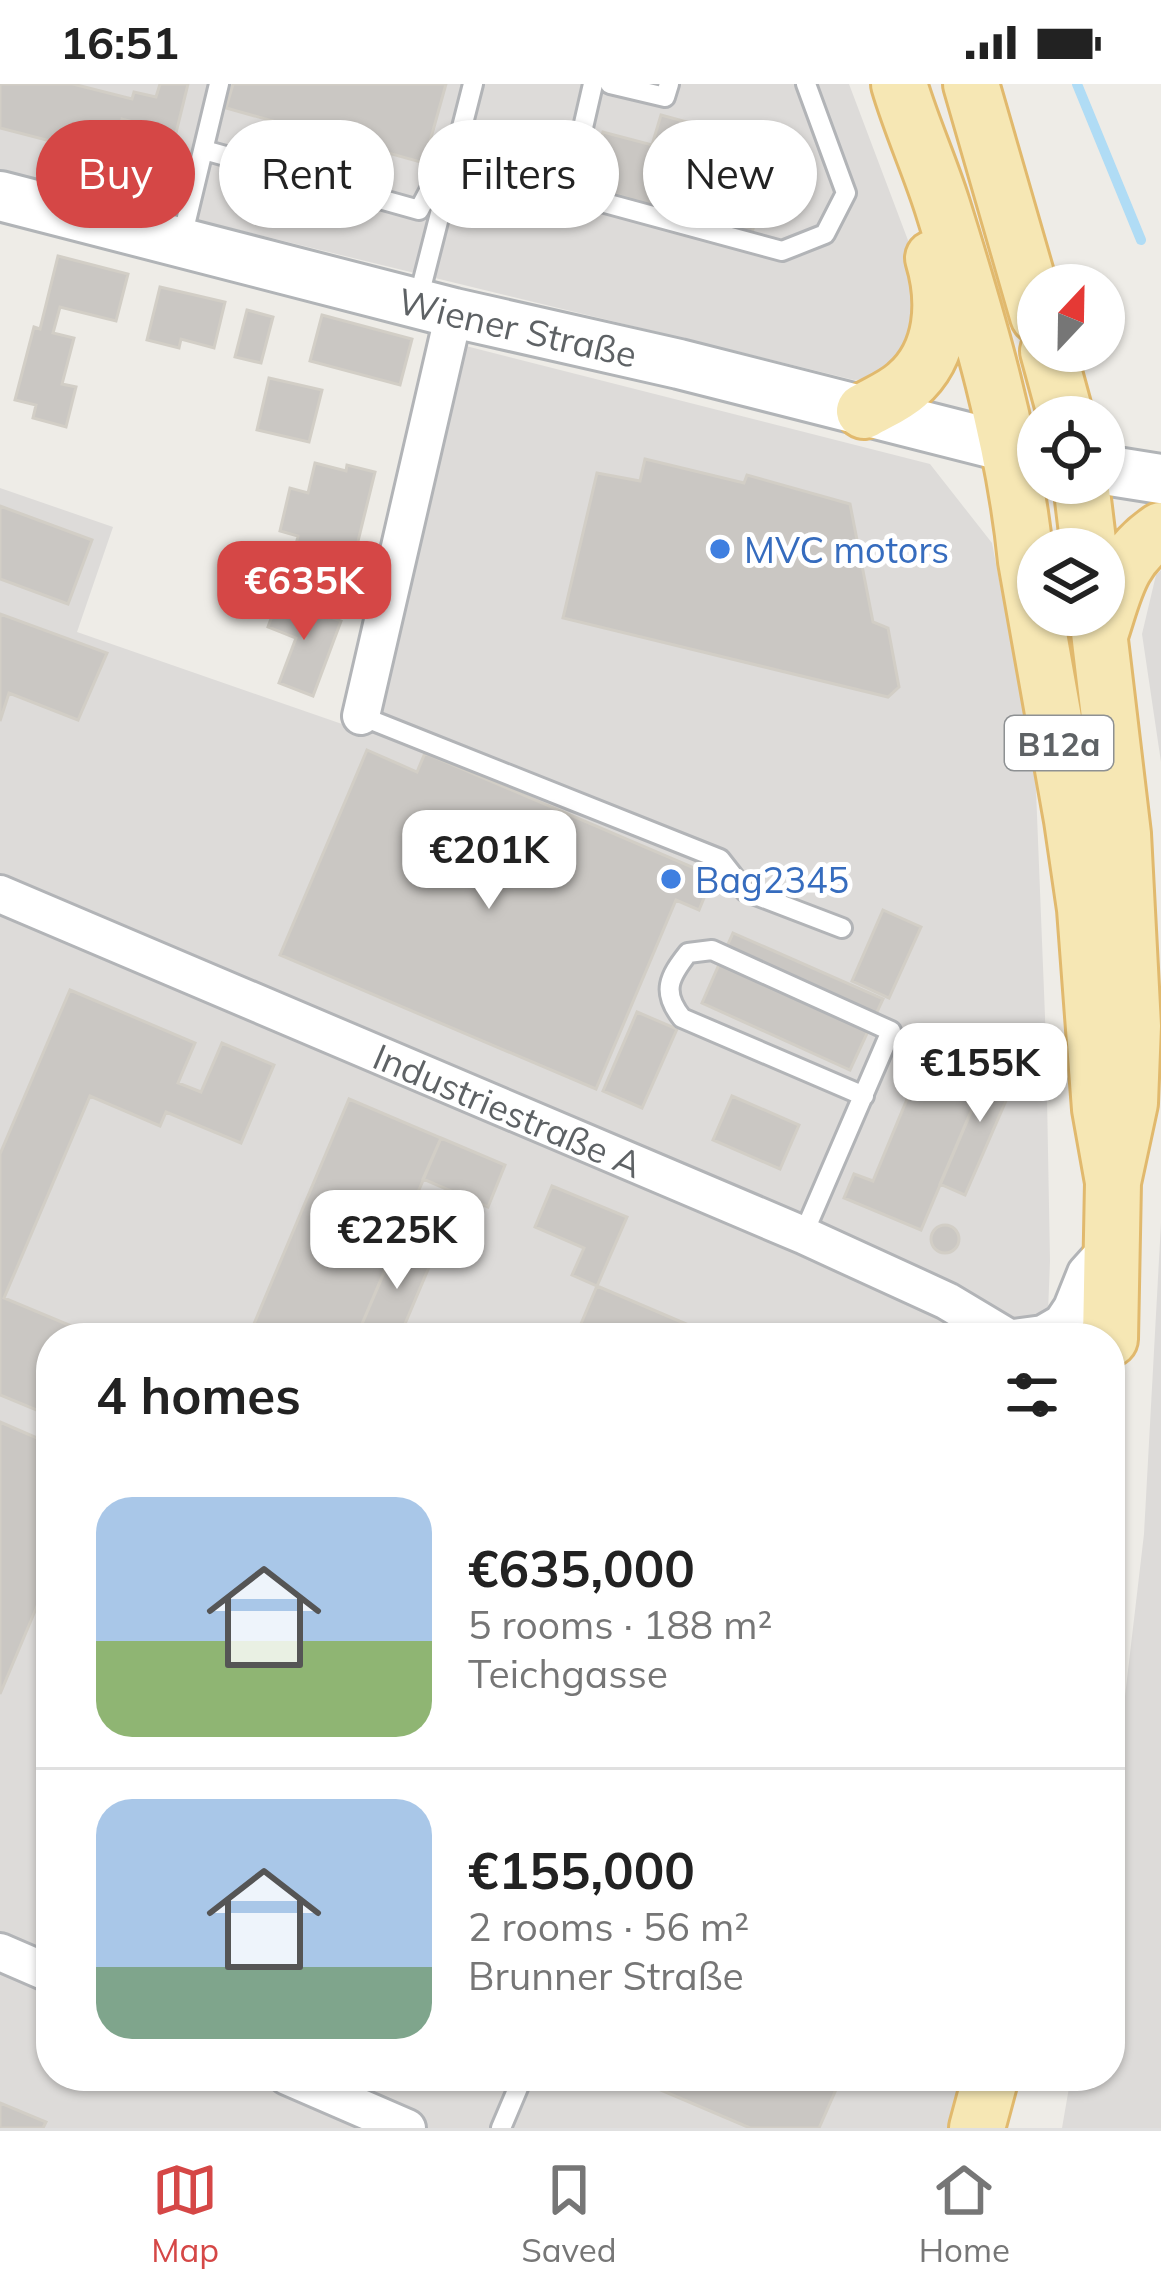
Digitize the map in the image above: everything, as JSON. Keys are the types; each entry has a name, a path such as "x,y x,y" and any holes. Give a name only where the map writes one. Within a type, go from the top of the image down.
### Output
{"main road":[{"path":"970,84 1023,264"},
{"path":"865,411 907,386 932,348 943,304 916,201 904,102"},
{"name":"B12a","path":"904,102 1017,438"},
{"name":"Wiener Straße","path":"0,196 1017,450"},
{"path":"1125,473 1161,479"},
{"name":"B12a","path":"1022,504 1026,561 1076,842 1087,931 1100,1109 1113,1182 1111,1323"},
{"path":"1125,563 1161,530"},
{"name":"B12a","path":"1100,636 1123,834 1133,1026 1130,1103 1113,1182"},
{"path":"977,2128 988,2091"},
{"path":"1010,2128 1019,2091"}],"street":[{"path":"362,716 436,308"},
{"name":"Industriestraße A","path":"0,894 803,1234 985,1323"},
{"name":"Industriestraße A","path":"1062,1323 1086,1273 1113,1244"},
{"path":"0,1952 36,1968"},
{"path":"322,2091 407,2128"}],"lane":[{"path":"181,242 220,84"},
{"path":"463,120 473,84"},
{"path":"593,84 568,193 782,251 825,234 846,194 806,84"},
{"path":"610,84 665,97 669,84"},
{"path":"204,150 418,210"},
{"path":"436,308 446,228"},
{"path":"362,716 720,859 745,891 842,928"},
{"path":"803,1234 864,1096 891,1031 712,950 688,952 670,975 670,1003 682,1018 864,1096"},
{"path":"501,2128 517,2091"}],"shaded area":[{"path":"0,84 849,84 926,288 924,326 886,378 854,380 230,228 394,228 394,120 219,120 219,225 195,219 195,120 36,120 36,181 0,172"},
{"path":"458,344 930,464 992,543 1035,765 1046,1042 1048,1323 36,1323 36,2091 959,2091 948,2128 0,2128 0,488 113,527 77,632 368,733"},
{"path":"1161,570 1161,762 1142,634"},
{"path":"1161,1223 1161,2128 1062,2128 1068,2091 1125,2091 1125,1696 1144,1534"}],"building":[{"path":"0,84 73,84 132,99 134,92 156,97 160,84 188,84 179,120 36,120 36,137 0,128"},
{"path":"233,84 446,84 436,120 418,120 418,161 394,155 394,120 269,120 226,108"},
{"path":"619,136 643,143 643,202 619,196"},
{"path":"58,256 128,274 116,321 60,307 53,333 74,338 62,384 76,387 66,427 33,418 36,405 15,400 34,327 40,329"},
{"path":"160,287 225,302 214,348 181,339 179,348 147,340"},
{"path":"247,310 273,317 261,363 235,357"},
{"path":"322,315 412,339 400,385 310,361"},
{"path":"269,378 322,390 309,442 257,430"},
{"path":"645,459 744,483 747,475 850,504 873,622 888,628 899,687 888,697 563,618 597,473 640,481"},
{"path":"315,463 375,472 346,590 307,580 313,558 294,553 298,536 280,531 290,488 308,493"},
{"path":"0,506 92,540 68,604 0,579"},
{"path":"279,597 341,621 313,696 279,683 296,638 268,627"},
{"path":"0,614 107,653 78,720 9,693 0,721"},
{"path":"367,750 417,772 425,753 713,876 699,910 676,900 596,1089 280,955"},
{"path":"883,910 921,927 889,998 852,981"},
{"path":"733,933 883,999 850,1070 702,1003"},
{"path":"70,990 195,1043 178,1083 201,1092 222,1043 274,1065 241,1143 166,1112 160,1126 90,1096 4,1298 64,1323 36,1323 36,1410 0,1395 0,1154"},
{"path":"637,1012 677,1029 642,1108 603,1091"},
{"path":"947,1035 995,1055 921,1230 844,1198 854,1174 873,1181 922,1063 933,1068"},
{"path":"995,1055 1021,1066 965,1195 940,1184"},
{"path":"732,1096 799,1125 780,1169 713,1140"},
{"path":"349,1099 441,1138 362,1323 254,1323"},
{"path":"441,1138 505,1165 488,1207 423,1179"},
{"path":"552,1186 627,1217 597,1286 572,1275 584,1248 535,1227"},
{"path":"945,1225 955,1229 959,1239 955,1249 945,1253 935,1249 931,1239 935,1229"},
{"path":"399,1238 435,1253 405,1323 362,1323"},
{"path":"597,1286 684,1323 581,1323"},
{"path":"0,1422 36,1438 36,1609 0,1694"},
{"path":"663,2091 835,2091 819,2128 750,2128"},
{"path":"0,2103 46,2122 43,2128 0,2128"}],"waterway":[{"path":"1077,84 1141,240"}],"place":[{"name":"MVC motors","path":"720,549"},
{"name":"Bag2345","path":"671,879"}]}
